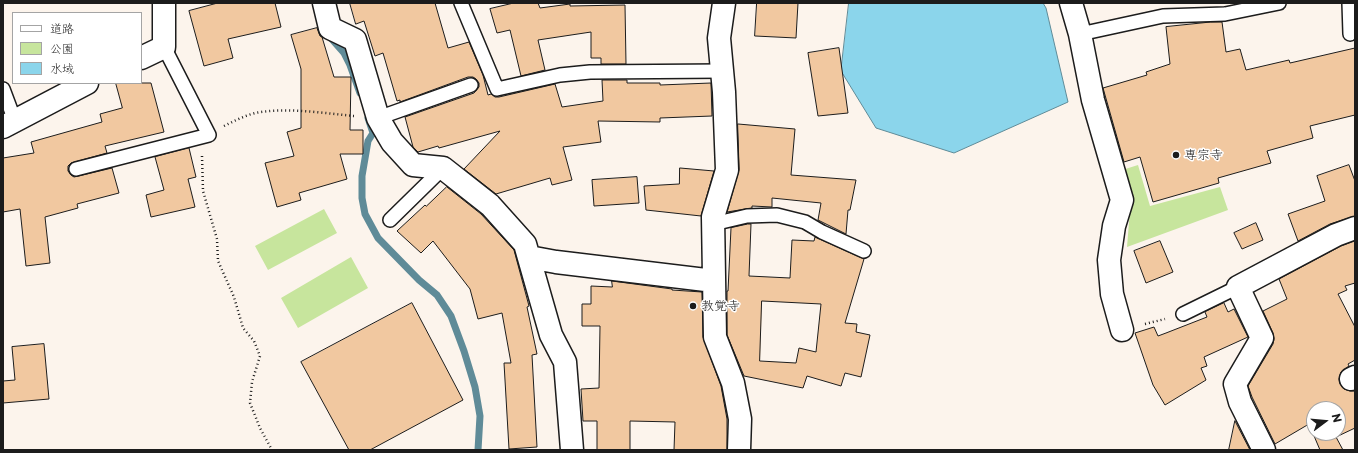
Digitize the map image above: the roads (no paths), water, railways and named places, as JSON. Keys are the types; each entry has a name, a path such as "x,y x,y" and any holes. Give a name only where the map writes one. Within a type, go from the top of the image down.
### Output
{"street":[{"path":"142,58 164,47 164,3"},
{"path":"324,3 330,28 355,40 378,118 392,142 413,165 443,168 490,204 525,244 551,335 565,362 572,450"},
{"path":"724,3 719,38 723,71 727,170 713,217 715,337 733,384 740,419 740,450"},
{"path":"1071,3 1080,34 1094,100 1122,200 1114,226 1110,260 1112,294 1122,330"},
{"path":"9,124 85,84"},
{"path":"1264,450 1240,402 1235,384 1262,338 1238,287 1336,235 1355,228"},
{"path":"529,257 556,262 714,281"}],"lane":[{"path":"460,3 497,89 560,75 590,72 723,71"},
{"path":"1080,34 1163,16 1224,14 1279,3"},
{"path":"1349,3 1350,34"},
{"path":"76,169 209,135 164,47"},
{"path":"378,118 471,85"},
{"path":"3,90 9,124"},
{"path":"390,220 443,168"},
{"path":"713,224 747,216 777,215 805,222 822,232 864,251"},
{"path":"1183,314 1238,287"}],"water":[{"path":"849,3 1043,3 1046,8 1068,102 954,153 876,128 841,71"}],"waterway":[{"path":"329,36 344,53 360,93"},
{"path":"368,118 373,133 368,141 362,176 362,198 365,214 378,238 419,280 437,295 451,316 475,387 480,416 478,450"}],"place":[{"name":"専宗寺","path":"1176,155"},
{"name":"教覚寺","path":"693,306"}]}
